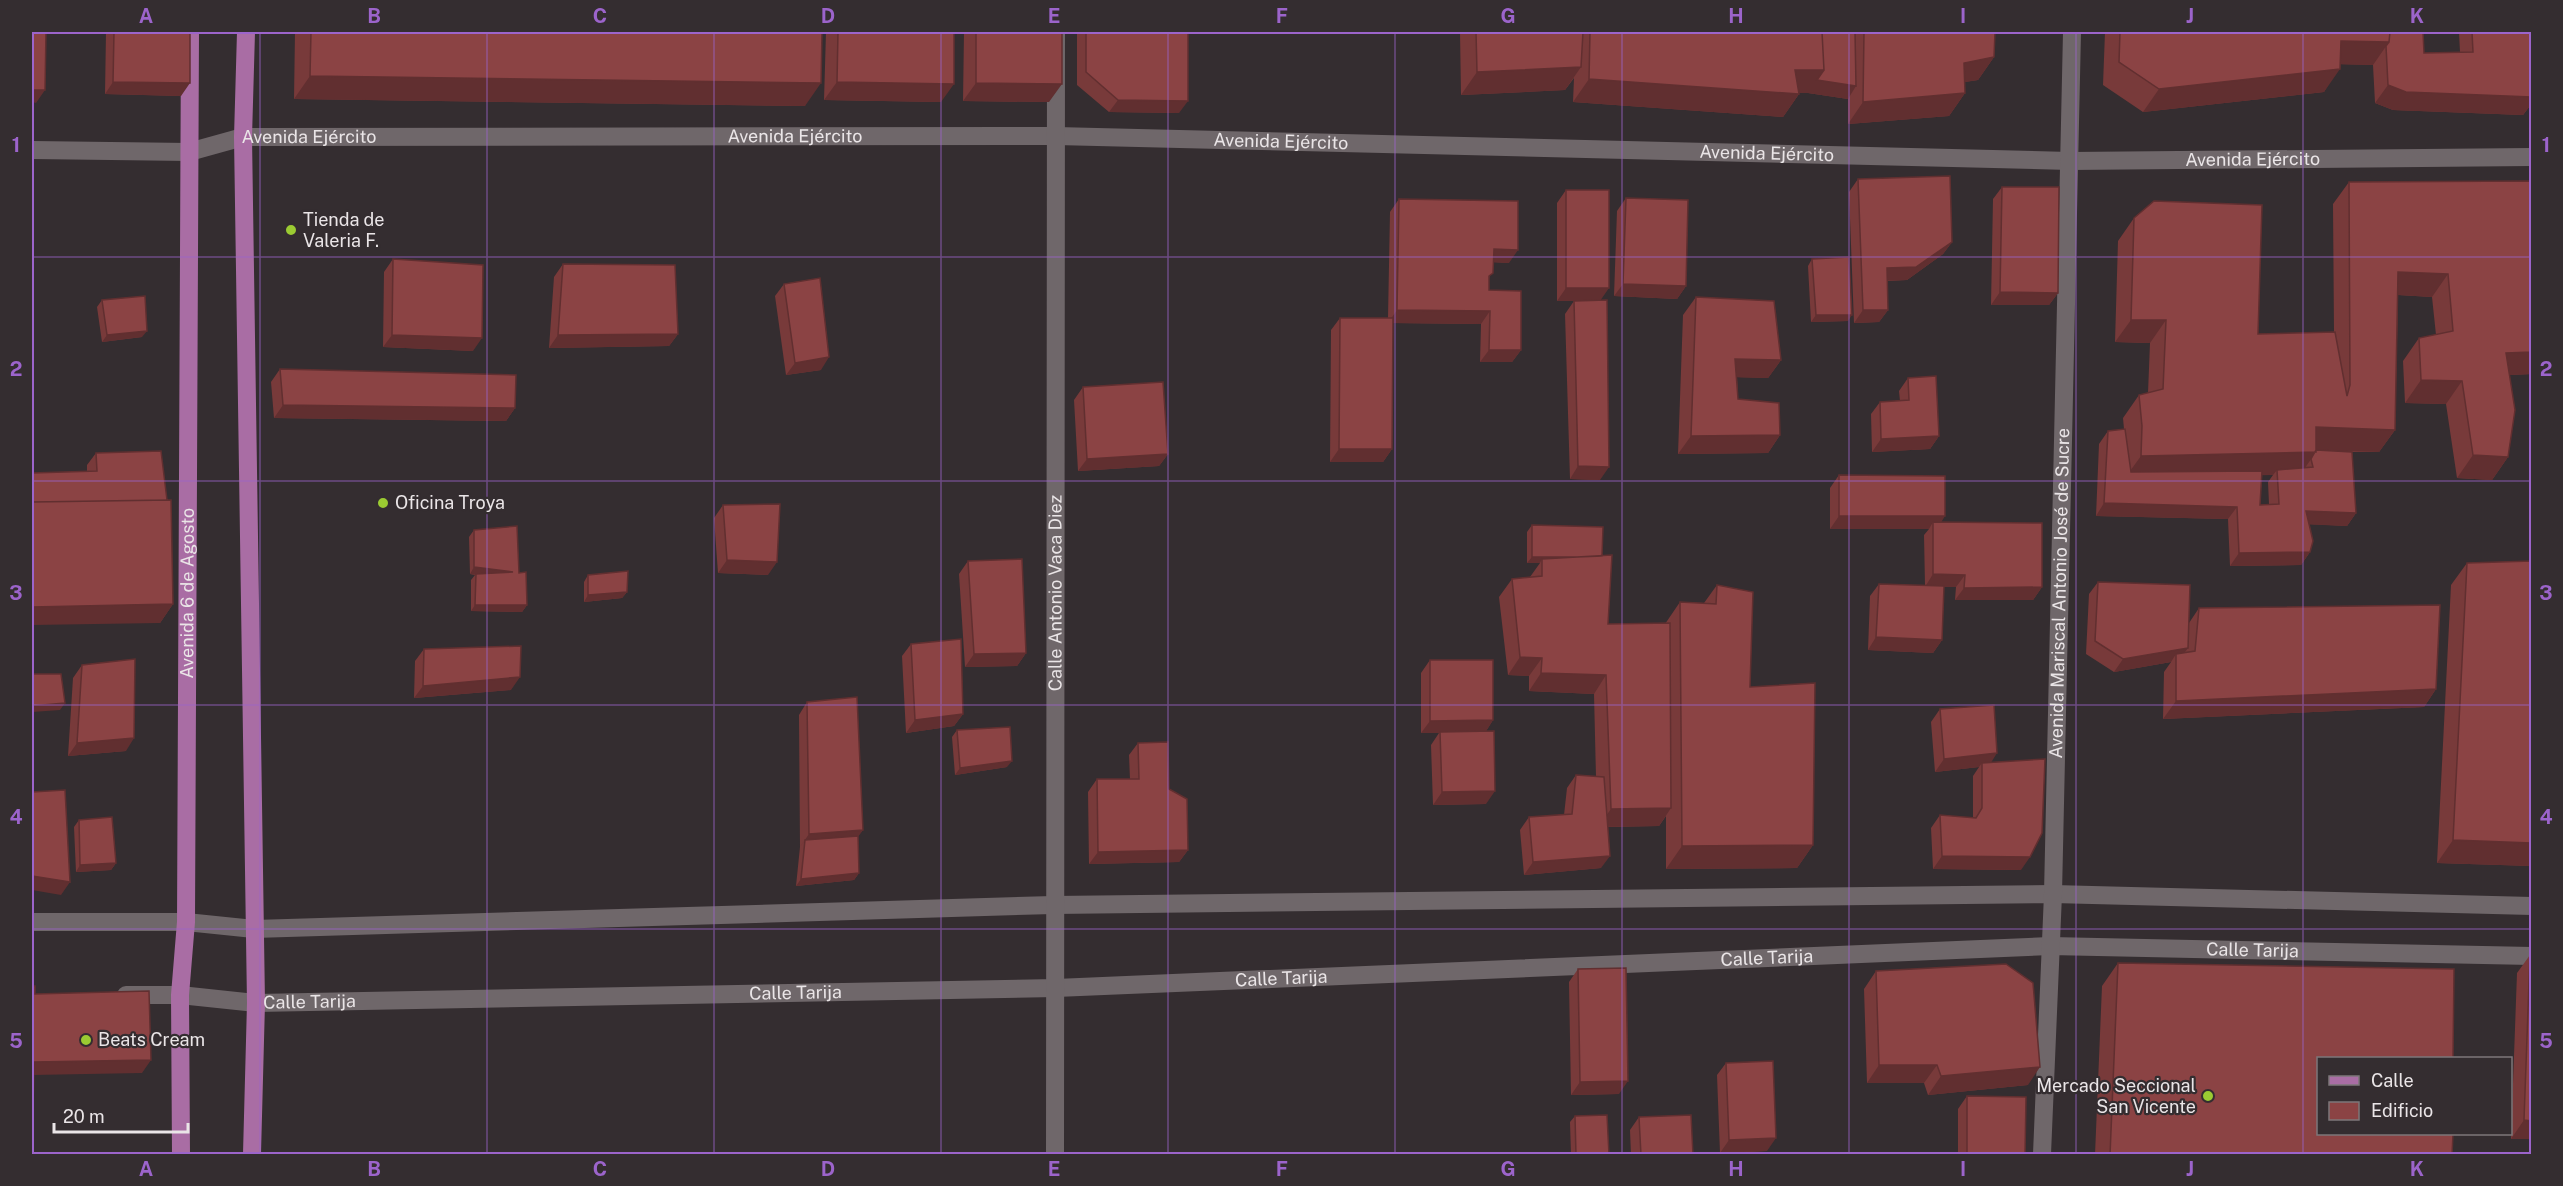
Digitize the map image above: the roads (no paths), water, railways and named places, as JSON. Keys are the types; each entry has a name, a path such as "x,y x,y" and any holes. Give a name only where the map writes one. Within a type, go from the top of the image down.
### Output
{"main road":[{"name":"Avenida 6 de Agosto","path":"181,1155 180,995 186,922 190,32"},
{"path":"246,32 243,137 255,1003 252,1155"}],"street":[{"name":"Calle Antonio Vaca Diez","path":"1054,1155 1056,32"},
{"name":"Avenida Mariscal Antonio José de Sucre","path":"2042,1155 2053,894 2072,32"},
{"name":"Avenida Ejército","path":"32,150 189,152 243,137 1056,136 2070,161 2532,157"},
{"path":"32,922 186,922 254,929 1053,904 2053,894 2532,906"},
{"name":"Calle Tarija","path":"112,995 180,995 255,1003 1056,988 2050,946 2532,956"}],"place":[{"name":"Tienda de Valeria F.","path":"291,230"},
{"name":"Oficina Troya","path":"383,503"},
{"name":"Beats Cream","path":"86,1040"},
{"name":"Mercado Seccional San Vicente","path":"2208,1096"}]}
